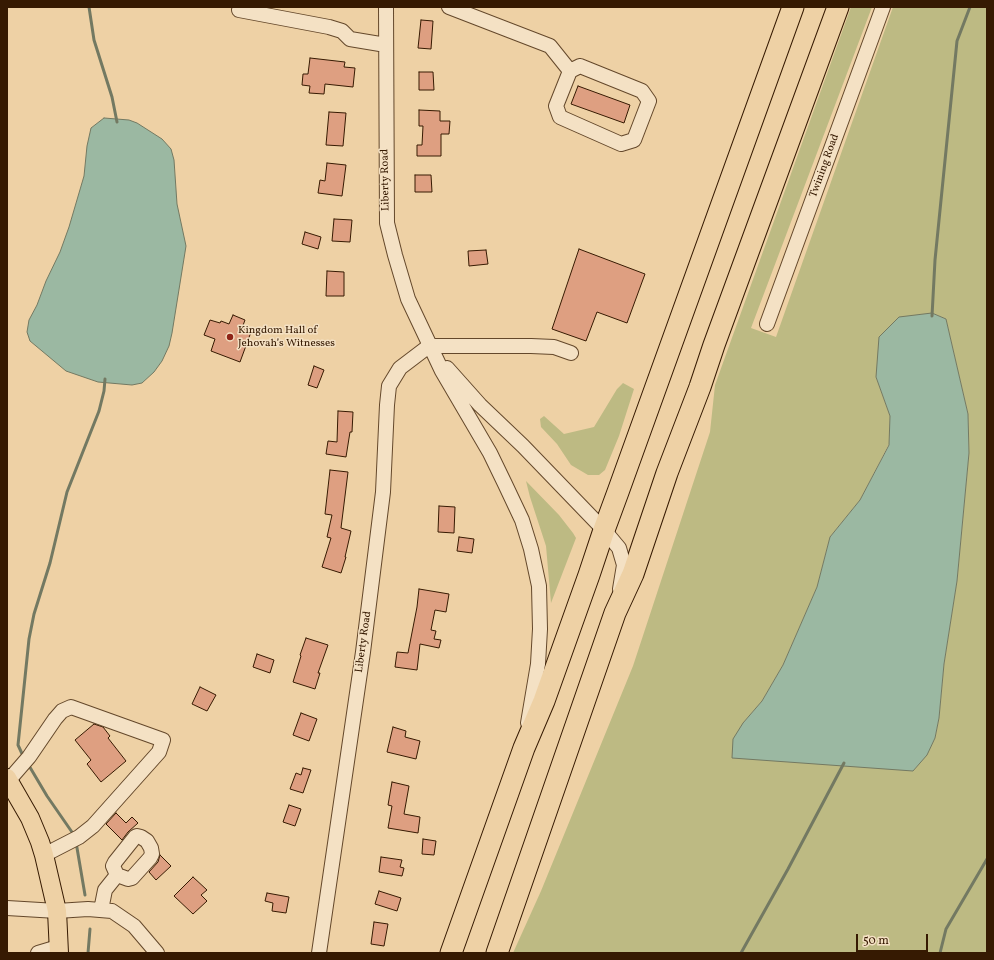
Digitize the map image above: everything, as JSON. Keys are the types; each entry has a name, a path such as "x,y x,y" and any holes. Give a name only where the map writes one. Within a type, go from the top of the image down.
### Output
{"highway":[{"path":"451,953 524,748 544,701 604,530 793,7"},
{"path":"496,953 615,613 633,574 667,473 838,7"}],"main road":[{"path":"8,779 30,818 44,855 57,911 58,950"}],"street":[{"name":"Liberty Road","path":"386,7 387,223 395,255 408,298 429,346 490,453 522,520 531,550 539,586 540,629 538,664 524,748"},
{"path":"449,7 550,46 570,71"},
{"name":"Twining Road","path":"767,324 883,7"},
{"path":"239,10 329,27 342,31 350,39 386,45"},
{"path":"580,66 642,91 649,101 634,140 621,144 560,117 556,106 570,71 580,66"},
{"name":"Liberty Road","path":"429,346 480,405 523,446 604,530 619,548 624,565 615,613"},
{"name":"Liberty Road","path":"319,953 363,652 381,508 389,386 400,368 429,346"},
{"path":"429,346 554,347 571,353"},
{"path":"8,779 26,760 62,710 71,707 163,740 159,752 92,826 79,837 44,855"},
{"path":"101,910 105,890 117,875"},
{"path":"7,908 57,911 88,909 112,911 134,926 157,953"},
{"path":"38,953 58,950"}],"shaded area":[{"path":"851,7 872,7 751,328 776,337 893,7 987,7 987,953 513,953 541,891 633,666 710,432 715,385","holes":["932,313 946,319 968,414 969,453 957,581 944,664 939,718 935,738 927,754 913,771 743,723 762,701 783,665 817,587 830,537 860,500 889,444 890,416 876,377"]},
{"path":"104,118 129,120 137,123 162,139 171,149 174,160 177,204 186,246 169,346 162,361 154,372 142,383 132,385 98,382 66,371 30,341 27,332 29,320 60,252 69,227 84,176 87,146 91,128"},
{"path":"932,313 946,319 968,414 969,453 957,581 944,664 939,718 935,738 927,755 913,771 732,758 733,739 743,723 762,701 783,665 817,587 830,537 860,500 889,445 890,416 876,377 879,337 899,317"},
{"path":"623,383 634,389 619,436 605,470 599,475 588,475 571,465 557,444 541,427 540,419 544,416 564,434 594,427 617,389"},
{"path":"526,481 559,515 576,538 551,603 546,546"}],"building":[{"path":"421,20 433,21 431,49 418,48"},
{"path":"310,58 345,62 344,67 355,68 353,87 325,84 324,94 309,93 310,86 302,85 303,74 308,74"},
{"path":"419,72 433,72 434,90 419,90"},
{"path":"578,86 630,105 624,123 571,104"},
{"path":"419,110 440,111 440,121 450,121 449,134 441,134 441,156 417,156 417,145 422,145 423,126 419,126"},
{"path":"329,112 346,113 343,146 326,145"},
{"path":"327,163 346,165 342,196 318,193 320,180 325,181"},
{"path":"415,175 431,175 432,192 415,192"},
{"path":"334,219 352,220 350,242 332,241"},
{"path":"305,232 321,237 318,249 302,244"},
{"path":"579,249 645,274 627,323 597,312 586,341 552,329"},
{"path":"486,250 488,264 469,266 468,251"},
{"path":"327,271 344,272 344,296 326,296"},
{"name":"Kingdom Hall of Jehovah’s Witnesses","path":"233,315 245,320 242,328 251,332 240,362 211,351 215,339 204,335 210,320 220,323 221,321 229,324"},
{"path":"314,366 324,370 317,388 308,385"},
{"path":"338,411 353,412 352,432 350,432 346,457 326,454 328,441 337,442"},
{"path":"330,470 348,472 341,528 351,531 341,573 322,567 331,538 327,537 332,515 325,514"},
{"path":"439,506 455,507 454,533 438,532"},
{"path":"459,537 474,539 472,553 457,551"},
{"path":"419,589 449,594 446,612 435,610 431,630 436,631 434,639 441,640 439,648 420,644 417,670 395,667 397,652 408,653"},
{"path":"306,638 328,645 318,673 320,673 315,689 293,682"},
{"path":"257,654 274,660 270,673 253,667"},
{"path":"200,687 216,695 207,711 192,704"},
{"path":"301,713 317,719 309,741 293,735"},
{"path":"94,724 103,727 110,736 108,738 126,761 101,782 87,764 91,760 75,740"},
{"path":"393,727 406,731 405,737 420,741 416,759 387,752"},
{"path":"303,768 311,770 303,793 290,789 296,773 301,775"},
{"path":"392,782 409,786 404,814 420,817 418,833 388,828 392,806 388,805"},
{"path":"289,805 301,809 295,826 283,822"},
{"path":"116,813 126,823 132,817 138,823 122,840 106,824"},
{"path":"423,839 436,841 434,855 422,854"},
{"path":"160,855 171,866 156,880 149,872 158,862"},
{"path":"381,857 402,860 400,867 404,868 402,876 379,872"},
{"path":"193,877 207,890 201,895 207,901 193,914 174,896"},
{"path":"379,891 401,898 397,911 375,904"},
{"path":"267,893 289,897 286,913 272,911 273,903 265,901"},
{"path":"374,922 388,924 384,946 371,944"}],"waterway":[{"path":"89,7 94,40 112,97 117,122"},
{"path":"932,316 935,260 957,41 970,7"},
{"path":"24,758 18,745 29,639 34,614 50,563 67,492 99,411 104,391 105,379"},
{"path":"741,953 788,869 844,763"},
{"path":"28,764 47,796 74,835"},
{"path":"76,842 85,895"},
{"path":"940,953 946,929 987,859"},
{"path":"88,953 90,929"}],"place":[{"name":"Kingdom Hall of Jehovah’s Witnesses","path":"230,337"}]}
